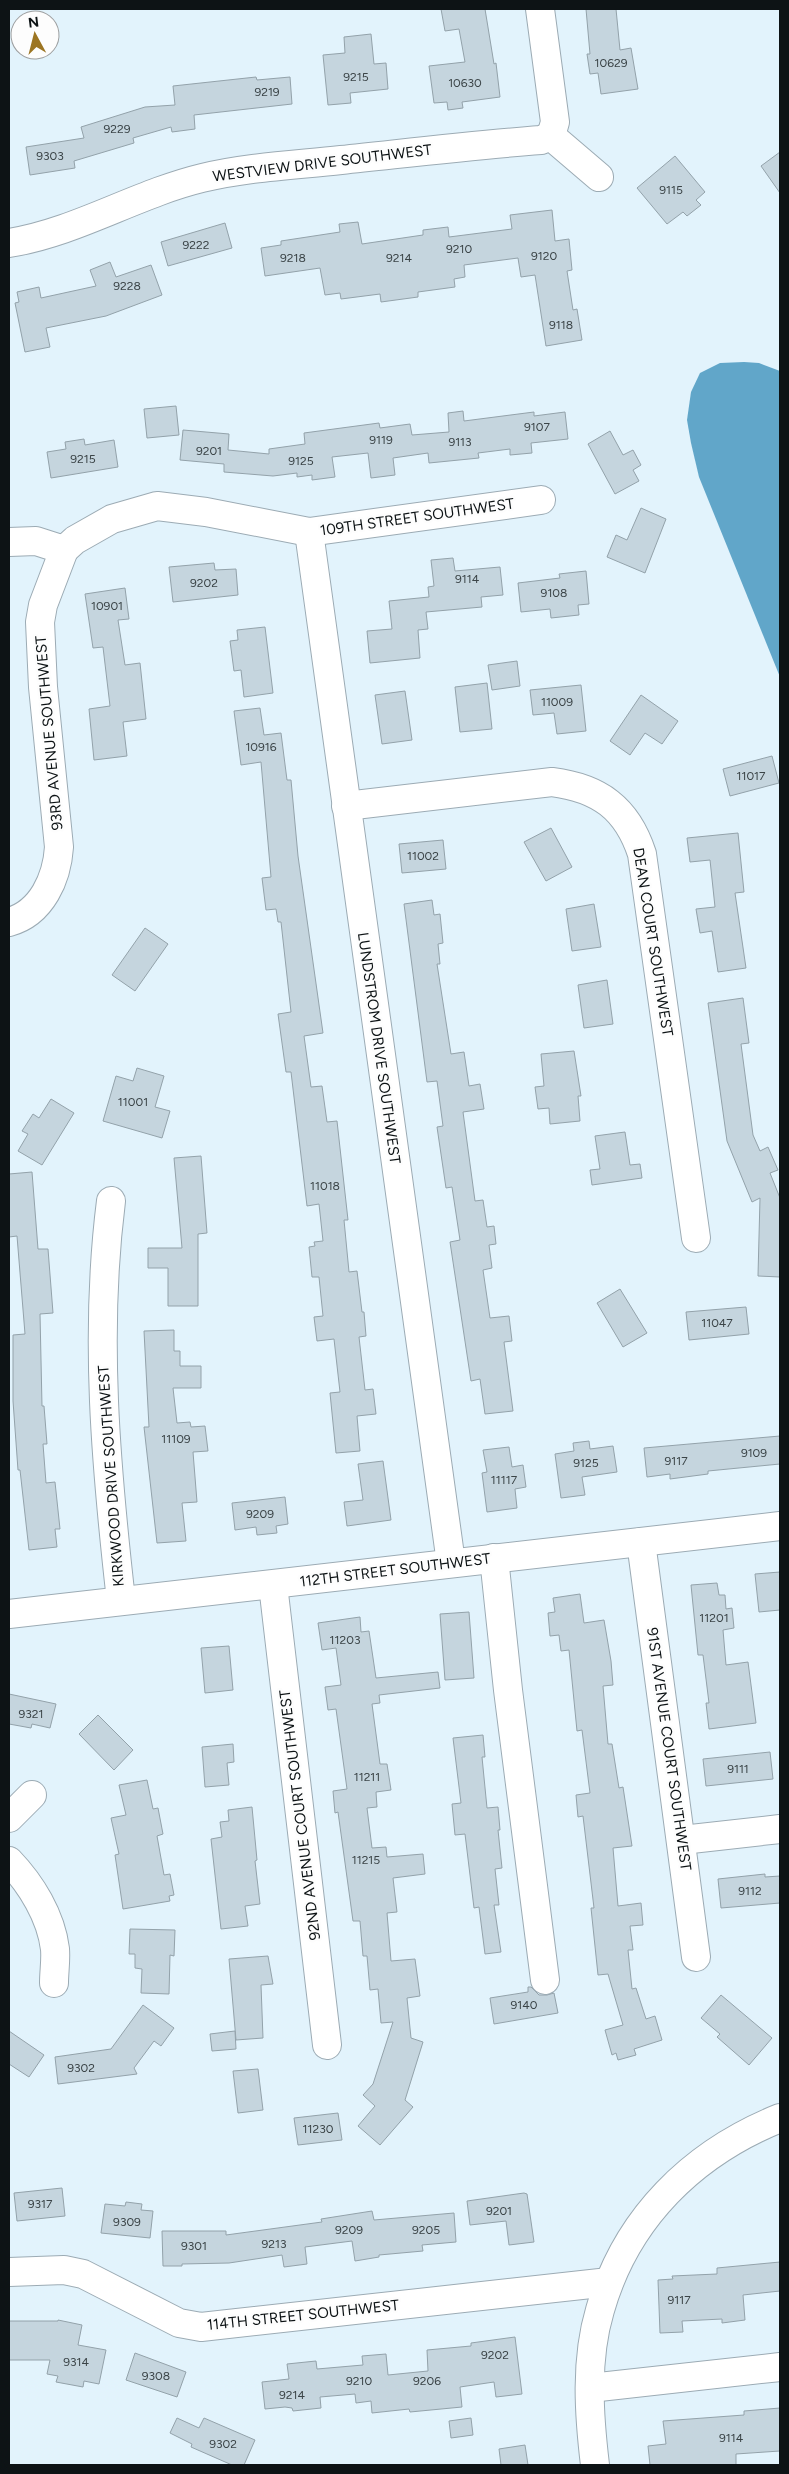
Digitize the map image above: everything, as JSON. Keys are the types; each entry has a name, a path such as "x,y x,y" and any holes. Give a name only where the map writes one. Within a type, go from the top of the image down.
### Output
{"street":[{"path":"540,9 555,122 551,136 599,177"},
{"name":"WESTVIEW DRIVE SOUTHWEST","path":"9,243 34,239 60,231 179,185 212,176 240,171 458,146 541,140 551,136"},
{"name":"109TH STREET SOUTHWEST","path":"64,550 75,540 112,519 157,506 206,512 309,532 540,500"},
{"name":"LUNDSTROM DRIVE SOUTHWEST","path":"309,532 451,1563"},
{"path":"9,542 36,541 64,550"},
{"name":"93RD AVENUE SOUTHWEST","path":"19,916 42,899 57,865 58,847 43,687 40,622 44,605 64,550"},
{"name":"DEAN COURT SOUTHWEST","path":"346,806 552,782 575,785 597,794 626,819 637,839 642,854 696,1238"},
{"name":"KIRKWOOD DRIVE SOUTHWEST","path":"111,1201 102,1305 102,1388 112,1522 121,1600"},
{"name":"112TH STREET SOUTHWEST","path":"9,1614 780,1526"},
{"name":"91ST AVENUE COURT SOUTHWEST","path":"641,1542 696,1957"},
{"path":"494,1558 508,1690 545,1980"},
{"name":"92ND AVENUE COURT SOUTHWEST","path":"273,1585 327,2044"},
{"path":"9,1818 32,1795"},
{"path":"682,1840 780,1829"},
{"path":"9,1861 37,1899 50,1926 55,1949 54,1983"},
{"path":"595,2465 590,2388 591,2362 599,2312 609,2282 634,2236 662,2196 683,2175 737,2136 780,2118"},
{"name":"114TH STREET SOUTHWEST","path":"9,2272 64,2270 83,2274 179,2323 201,2327 609,2282"},
{"path":"590,2388 780,2368"}],"water":[{"path":"720,363 759,363 780,371 780,677 699,477 687,420 691,392 700,373"}],"building":[{"path":"441,9 485,9 494,64 496,63 500,97 462,102 463,108 448,110 447,102 434,103 429,66 465,62 459,29 445,31"},
{"path":"586,9 616,9 620,50 631,48 638,89 601,94 598,73 590,74 587,54 590,54"},
{"path":"371,34 374,64 386,63 388,89 350,93 351,103 328,105 323,55 345,53 344,37"},
{"path":"256,77 257,80 290,77 292,104 194,115 195,129 172,132 171,127 133,138 134,143 74,161 75,168 30,175 26,147 84,138 81,127 145,107 175,105 173,86"},
{"path":"780,152 780,193 761,166"},
{"path":"675,156 705,192 696,200 701,205 687,216 683,212 667,224 637,188"},
{"path":"552,210 555,241 569,239 572,270 567,271 573,310 577,309 582,340 546,346 535,275 521,277 518,258 464,265 465,277 454,279 455,287 418,292 418,297 381,302 380,294 341,299 340,293 325,295 320,268 265,276 261,248 281,245 281,241 340,232 339,224 358,222 362,244 423,235 423,230 448,227 449,237 512,229 510,215"},
{"path":"225,223 232,248 168,266 161,242"},
{"path":"110,262 116,277 151,265 162,295 106,316 46,328 50,347 25,352 15,303 19,302 17,292 39,287 41,298 96,286 90,270"},
{"path":"176,406 179,435 147,438 144,409"},
{"path":"463,411 464,421 534,412 534,416 565,412 568,439 531,443 532,453 510,455 510,449 478,453 479,458 429,463 428,453 393,458 395,475 371,478 368,453 332,457 335,477 312,480 312,475 297,477 297,473 273,476 224,472 224,464 180,460 183,430 229,434 228,450 269,454 269,449 305,444 304,433 379,423 380,428 410,424 412,435 449,432 448,413"},
{"path":"610,431 623,455 633,450 641,465 633,470 639,481 615,494 588,444"},
{"path":"84,439 85,445 114,440 118,467 51,478 47,452 66,449 65,442"},
{"path":"641,508 666,519 645,573 607,557 616,535 627,540"},
{"path":"453,558 455,571 500,567 503,595 481,597 482,607 426,612 428,629 418,630 420,658 370,663 367,631 392,629 389,601 429,597 428,587 434,586 431,560"},
{"path":"214,563 215,570 236,569 238,595 173,602 169,567"},
{"path":"586,571 589,604 578,605 579,615 551,618 550,609 521,612 518,583 560,578 559,574"},
{"path":"125,588 129,619 118,620 125,665 140,663 146,719 123,722 127,756 94,760 89,709 110,706 103,647 93,648 85,594"},
{"path":"265,627 273,693 244,697 241,670 234,671 230,641 238,640 237,630"},
{"path":"517,661 520,686 492,690 488,665"},
{"path":"487,683 492,729 460,732 455,687"},
{"path":"581,685 586,731 557,734 554,713 533,715 530,690"},
{"path":"405,691 412,740 382,744 375,695"},
{"path":"641,695 678,721 662,744 645,733 630,755 610,741"},
{"path":"260,708 264,735 281,733 287,780 291,780 298,856 323,1033 304,1036 311,1087 322,1086 327,1122 337,1121 348,1220 344,1220 349,1272 357,1271 362,1312 364,1312 366,1336 359,1337 365,1390 373,1389 376,1414 357,1416 360,1451 336,1453 330,1393 340,1392 334,1339 317,1341 314,1317 323,1316 319,1277 312,1277 309,1247 315,1246 314,1242 323,1241 319,1204 307,1206 291,1072 286,1072 278,1014 291,1012 281,922 278,922 276,909 266,910 262,878 271,877 261,762 241,765 234,711"},
{"path":"772,756 779,783 730,796 723,769"},
{"path":"551,828 572,867 546,881 524,842"},
{"path":"738,833 744,892 735,893 746,968 718,972 712,931 700,933 696,909 715,907 710,860 690,862 687,838"},
{"path":"443,840 446,869 402,873 399,844"},
{"path":"432,900 434,915 440,914 443,943 438,944 440,964 437,964 451,1054 464,1052 469,1086 480,1084 484,1109 463,1112 475,1201 483,1200 487,1227 494,1226 496,1244 489,1245 492,1268 483,1270 490,1318 509,1316 512,1341 504,1342 513,1411 485,1414 480,1379 471,1381 450,1242 460,1240 452,1187 446,1188 437,1127 443,1126 437,1081 427,1082 404,904"},
{"path":"594,904 601,947 572,951 566,909"},
{"path":"145,928 168,944 135,991 112,975"},
{"path":"607,980 613,1024 584,1028 578,985"},
{"path":"743,998 749,1043 741,1044 753,1135 760,1151 768,1147 778,1170 770,1173 780,1198 780,1277 758,1276 760,1198 752,1202 727,1141 708,1003"},
{"path":"574,1051 581,1096 578,1096 580,1121 550,1124 549,1108 538,1109 535,1087 544,1086 541,1054"},
{"path":"137,1068 164,1076 155,1107 170,1111 162,1138 103,1121 116,1076 133,1081"},
{"path":"51,1099 74,1113 42,1165 18,1151 28,1134 22,1131 33,1114 39,1118"},
{"path":"625,1132 630,1165 640,1164 642,1178 592,1185 590,1170 600,1169 595,1136"},
{"path":"201,1156 207,1233 198,1234 198,1306 168,1306 168,1268 148,1268 148,1248 182,1248 174,1158"},
{"path":"32,1172 38,1249 48,1249 53,1313 40,1314 42,1406 44,1406 47,1444 43,1444 46,1483 55,1482 60,1529 55,1529 57,1547 29,1550 20,1470 18,1470 13,1401 13,1335 25,1334 17,1236 9,1237 9,1174"},
{"path":"620,1289 647,1333 623,1347 597,1303"},
{"path":"746,1307 749,1334 689,1340 686,1312"},
{"path":"174,1330 174,1351 180,1351 180,1366 201,1366 201,1388 173,1388 177,1423 190,1422 191,1427 205,1426 208,1451 193,1452 197,1502 182,1503 186,1541 157,1543 144,1427 149,1427 144,1331"},
{"path":"780,1436 780,1464 708,1471 708,1474 670,1479 670,1474 647,1477 644,1448"},
{"path":"589,1441 590,1449 613,1446 617,1472 582,1477 585,1495 561,1498 555,1454 574,1451 573,1443"},
{"path":"509,1447 512,1467 523,1465 526,1487 515,1489 517,1508 487,1512 482,1473 487,1472 483,1450"},
{"path":"383,1461 391,1520 347,1526 344,1502 363,1500 358,1464"},
{"path":"285,1497 288,1524 276,1526 277,1533 257,1535 256,1527 235,1530 232,1503"},
{"path":"780,1572 780,1610 759,1612 755,1574"},
{"path":"717,1583 719,1595 725,1595 726,1609 732,1608 734,1628 723,1630 726,1665 748,1662 756,1723 709,1729 706,1703 709,1703 703,1655 698,1655 691,1585"},
{"path":"580,1594 584,1623 604,1620 611,1661 613,1685 603,1686 608,1744 612,1744 619,1788 623,1787 632,1846 613,1848 618,1906 641,1903 643,1925 630,1926 633,1950 628,1950 632,1989 636,1988 646,2019 655,2016 662,2040 634,2049 636,2055 618,2060 616,2053 612,2055 605,2030 623,2025 608,1974 598,1975 591,1908 594,1908 583,1816 578,1817 576,1795 590,1793 582,1730 577,1731 569,1650 561,1651 559,1635 550,1636 548,1613 555,1612 553,1598"},
{"path":"469,1612 474,1678 445,1680 440,1614"},
{"path":"360,1617 361,1632 369,1631 376,1678 438,1672 440,1688 379,1695 380,1703 372,1704 380,1764 387,1764 391,1790 376,1792 377,1807 367,1808 372,1848 386,1847 387,1857 423,1854 425,1874 393,1878 397,1912 387,1913 391,1961 415,1959 420,1996 407,1998 411,2038 423,2042 405,2100 413,2107 380,2145 358,2126 375,2106 363,2095 373,2084 393,2022 381,2023 378,1989 370,1990 367,1956 363,1956 360,1921 353,1921 338,1812 335,1813 333,1791 347,1789 336,1709 328,1710 325,1687 341,1685 336,1648 322,1650 318,1623"},
{"path":"229,1646 233,1690 205,1693 201,1648"},
{"path":"9,1694 56,1704 50,1728 32,1724 31,1728 9,1724"},
{"path":"98,1715 133,1750 114,1770 79,1734"},
{"path":"483,1735 485,1757 482,1757 487,1808 498,1807 500,1830 498,1830 502,1868 495,1869 499,1905 494,1905 501,1952 485,1954 479,1907 474,1908 465,1834 455,1835 452,1804 461,1803 453,1738"},
{"path":"233,1744 234,1762 227,1763 229,1785 205,1787 202,1747"},
{"path":"770,1752 773,1779 706,1786 703,1759"},
{"path":"147,1780 153,1809 158,1808 163,1834 157,1836 164,1875 170,1874 174,1895 169,1896 170,1901 123,1909 115,1855 119,1854 111,1818 126,1815 119,1785"},
{"path":"252,1807 260,1904 245,1906 248,1926 221,1929 211,1839 222,1837 220,1822 229,1821 228,1810"},
{"path":"765,1874 765,1877 780,1876 780,1903 721,1908 718,1879"},
{"path":"130,1929 175,1930 174,1956 170,1955 169,1994 141,1993 142,1969 135,1968 135,1954 129,1954"},
{"path":"268,1956 273,1984 261,1985 263,2038 236,2040 229,1959"},
{"path":"528,1987 531,1987 539,1995 554,1993 558,2013 494,2024 490,1998 528,1992"},
{"path":"721,1995 772,2038 749,2065 717,2037 720,2034 701,2018"},
{"path":"143,2005 174,2028 161,2046 154,2041 134,2068 137,2074 58,2084 55,2057 111,2049"},
{"path":"9,2031 44,2055 29,2077 9,2064"},
{"path":"235,2031 236,2049 212,2051 210,2034"},
{"path":"258,2069 263,2110 238,2113 233,2071"},
{"path":"338,2113 342,2140 298,2145 294,2118"},
{"path":"62,2188 65,2216 17,2221 14,2193"},
{"path":"527,2194 534,2242 509,2245 506,2221 470,2225 467,2201"},
{"path":"126,2202 142,2204 141,2210 153,2211 150,2238 101,2233 105,2204 125,2206"},
{"path":"372,2211 374,2220 454,2213 456,2242 422,2245 423,2251 379,2255 379,2257 355,2261 352,2241 305,2247 307,2264 284,2267 282,2255 229,2263 163,2266 162,2231 226,2231 226,2235 322,2222 321,2219"},
{"path":"780,2262 780,2291 743,2295 745,2320 722,2323 722,2319 682,2321 683,2332 660,2333 658,2280 673,2279 672,2276 717,2274 717,2268"},
{"path":"58,2320 82,2325 78,2345 106,2350 99,2384 84,2381 83,2387 56,2382 58,2376 47,2374 50,2360 9,2360 9,2321"},
{"path":"515,2337 522,2394 496,2397 494,2382 460,2387 462,2407 410,2412 409,2409 372,2413 371,2401 356,2403 355,2394 320,2397 321,2408 293,2411 292,2408 285,2407 265,2409 262,2382 289,2379 287,2364 316,2361 317,2369 363,2365 362,2356 386,2354 388,2375 428,2371 427,2350 471,2346 471,2343"},
{"path":"135,2353 186,2372 177,2397 126,2380"},
{"path":"780,2408 780,2451 736,2454 736,2465 650,2465 648,2446 666,2444 663,2421 744,2415 744,2411"},
{"path":"177,2418 199,2428 204,2418 255,2440 244,2465 232,2465 191,2447 192,2444 170,2433"},
{"path":"471,2418 473,2435 451,2438 449,2421"},
{"path":"525,2445 528,2465 501,2465 499,2449"}]}
